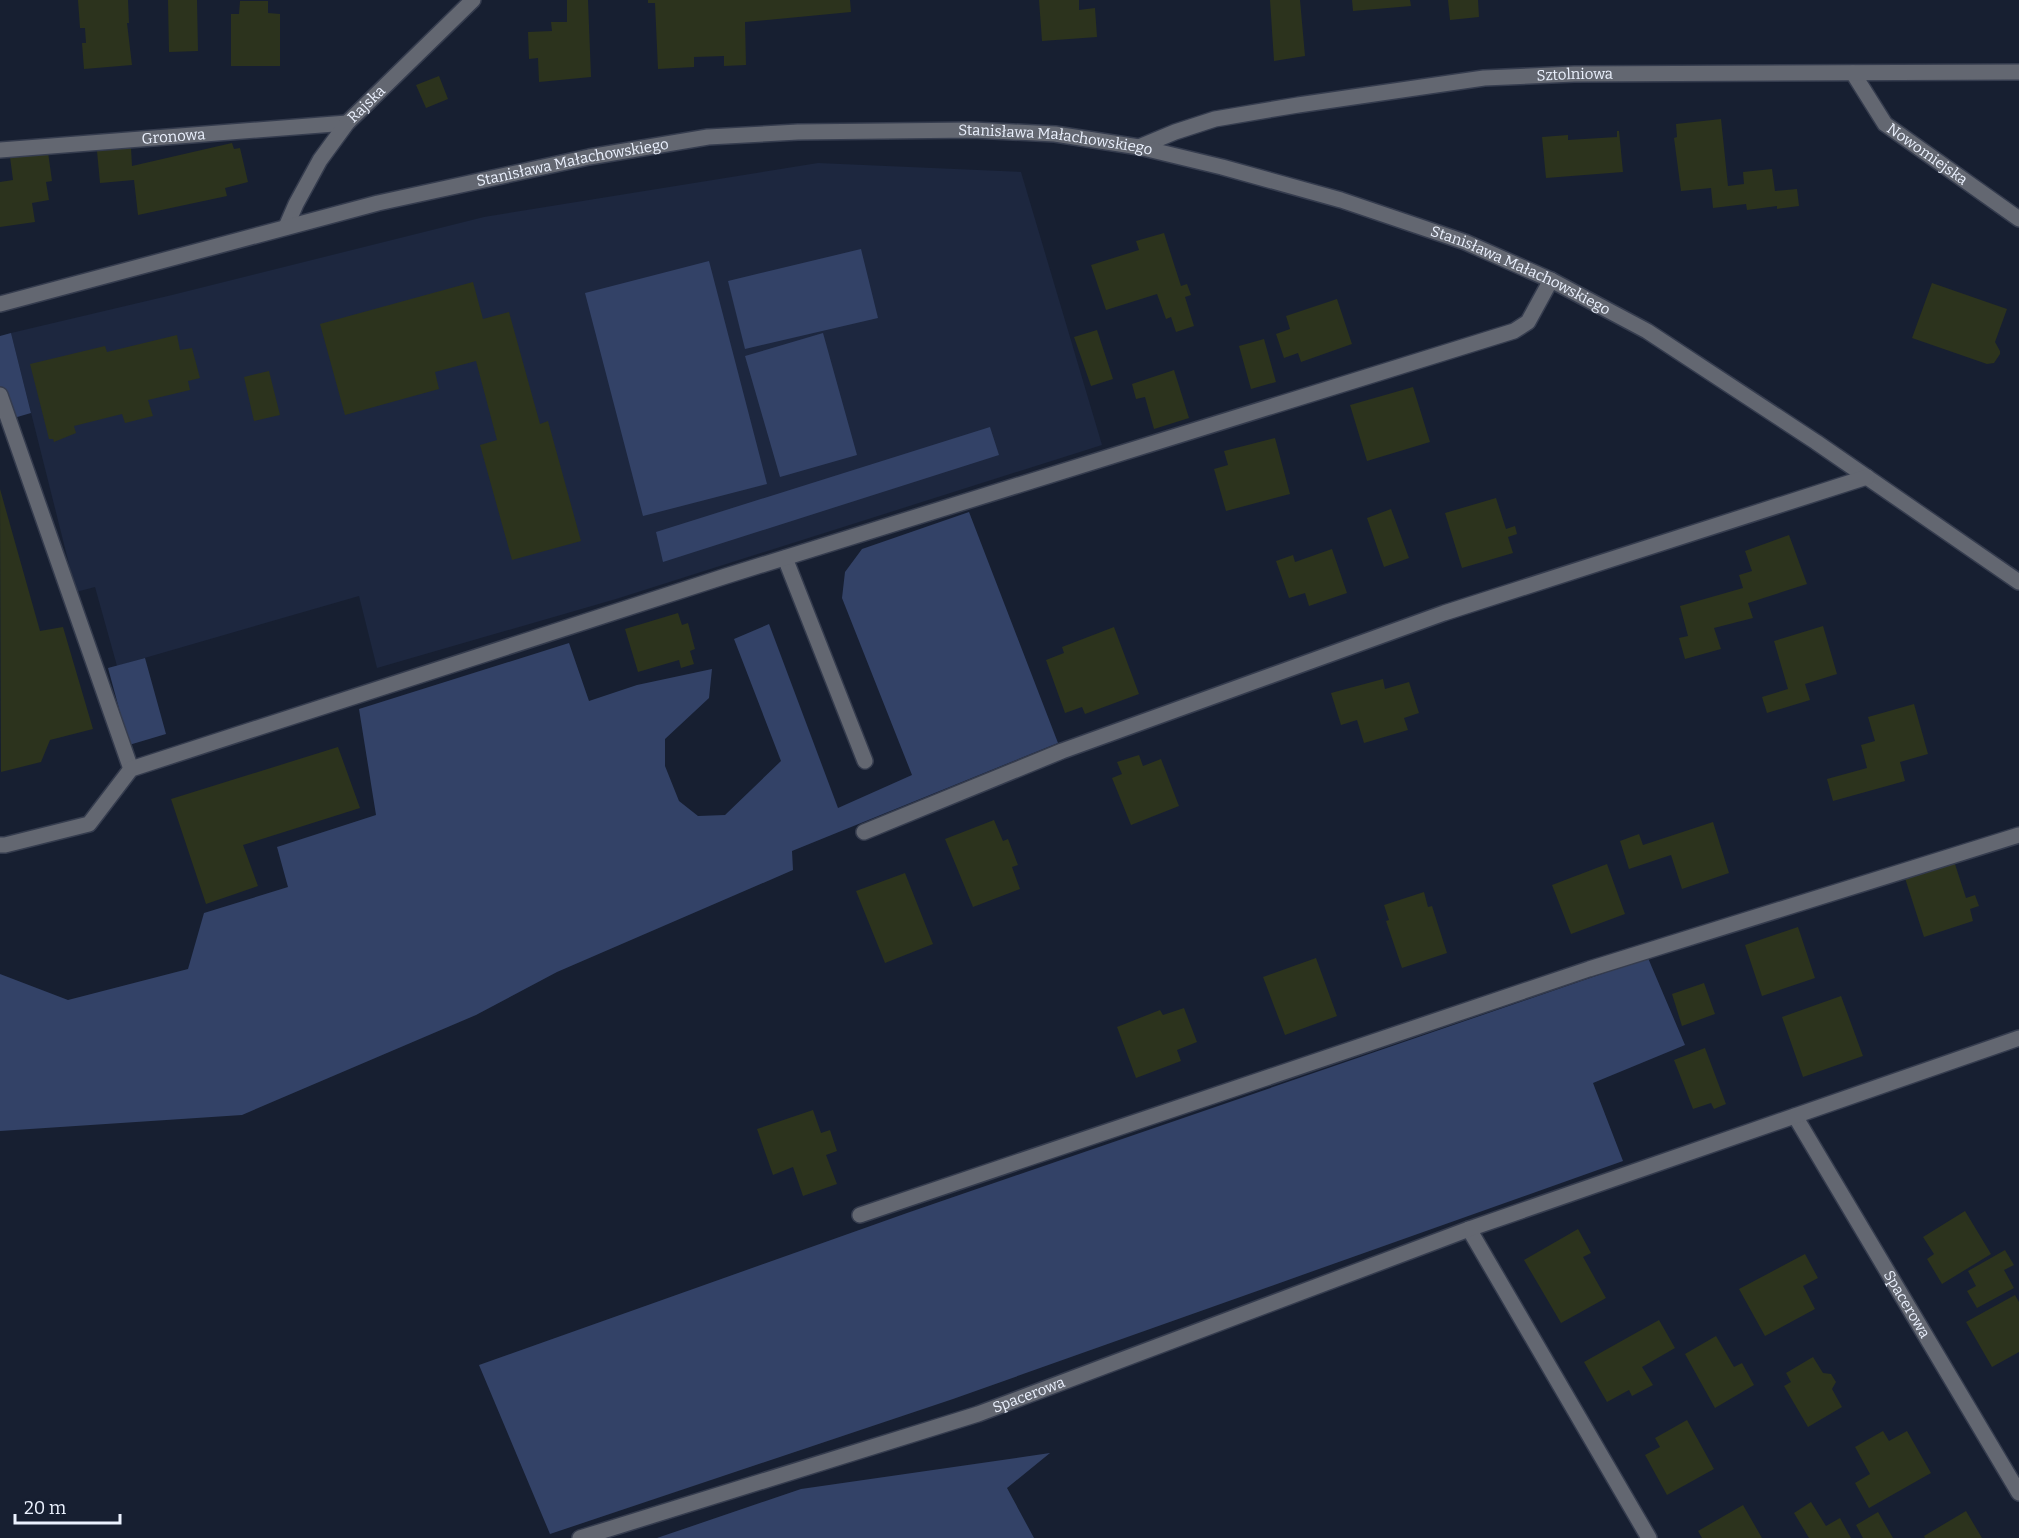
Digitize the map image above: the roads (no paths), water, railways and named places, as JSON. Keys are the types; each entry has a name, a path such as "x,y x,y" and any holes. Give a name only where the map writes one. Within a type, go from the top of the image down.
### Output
{"street":[{"name":"Rajska","path":"286,227 320,160 347,123 473,0"},
{"name":"Sztolniowa","path":"1139,147 1215,119 1484,78 1562,75 2019,72"},
{"name":"Nowomiejska","path":"1853,73 1885,124 2019,219"},
{"name":"Gronowa","path":"0,150 347,123"},
{"name":"Stanisława Małachowskiego","path":"0,304 286,227 533,168 708,137 798,132 973,130 1055,134 1139,147 1341,200 1465,242 1551,280 1647,331 1867,477 2019,582"},
{"path":"0,845 88,824 131,769 785,558 1514,331 1528,322 1551,280"},
{"path":"0,395 131,769"},
{"path":"864,832 1062,751 1443,613 1867,477"},
{"path":"785,558 865,761"},
{"path":"861,1215 1589,969 2019,835"},
{"name":"Spacerowa","path":"580,1538 978,1414 1468,1229 2019,1038"},
{"name":"Spacerowa","path":"1795,1116 2019,1493"},
{"path":"1468,1229 1649,1538"}]}
